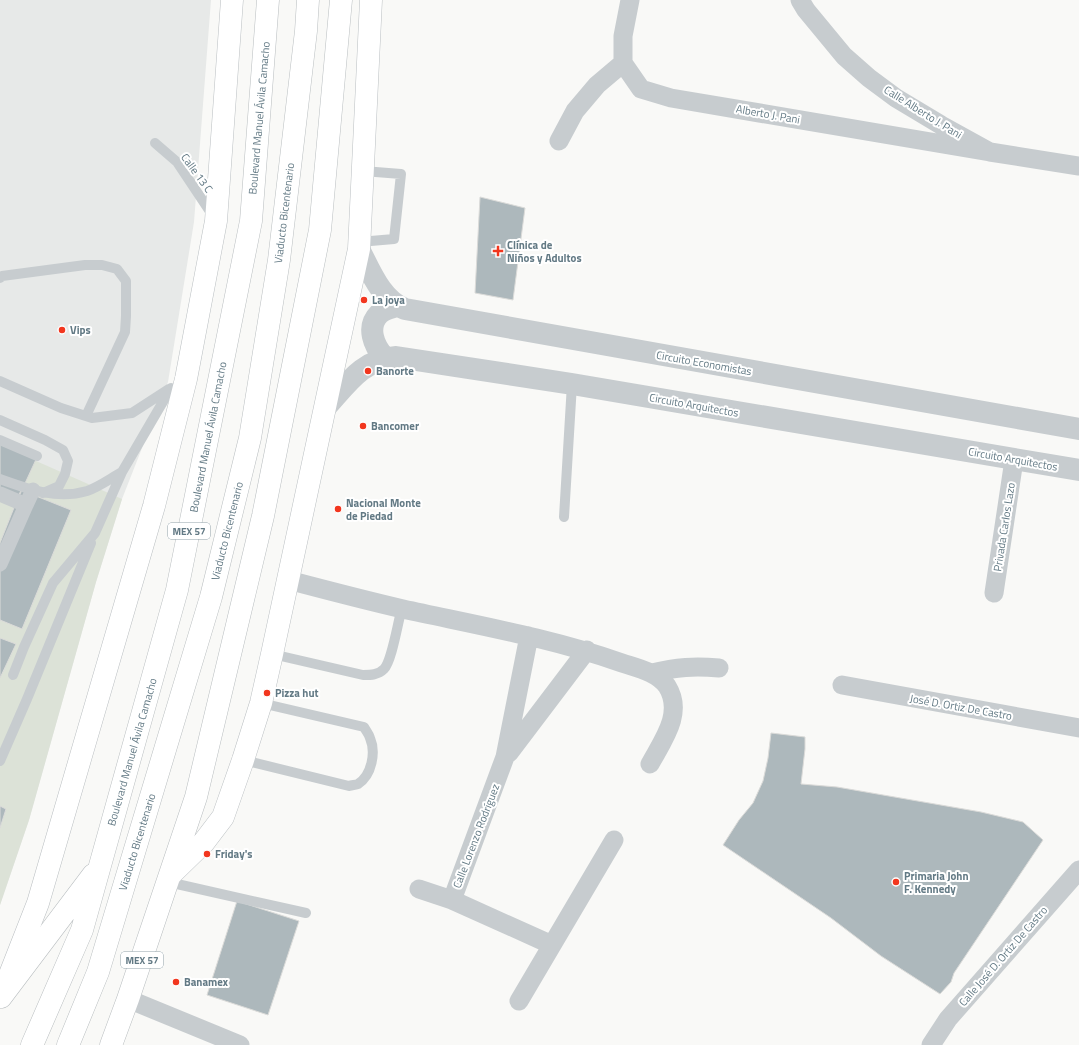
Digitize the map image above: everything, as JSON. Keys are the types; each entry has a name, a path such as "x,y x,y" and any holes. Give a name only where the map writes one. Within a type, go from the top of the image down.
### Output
{"main road":[{"path":"1,998 38,903 154,506 178,383 216,221 232,0"},
{"name":"Boulevard Manuel Ávila Camacho","path":"32,1045 82,930 177,590 251,221 268,0"},
{"name":"Viaducto Bicentenario","path":"68,1045 98,972 207,612 250,438 279,260 306,31 308,0"},
{"name":"MEX 57","path":"111,1045 170,878 196,797 261,524 320,230 341,0"},
{"path":"170,878 204,842 223,817 261,703 326,406 359,245 371,0"},
{"path":"1,998 101,865"}],"street":[{"path":"559,141 575,111 588,95 597,85 623,63 623,36 630,0"},
{"name":"Calle Alberto J. Pani","path":"800,0 806,10 844,56 869,78 896,98 941,125 990,152 1079,166"},
{"name":"Alberto J. Pani","path":"623,63 641,89 671,98 990,152"},
{"path":"359,245 375,280 397,306 386,309 379,314 372,329 374,344 377,350 384,357"},
{"name":"Circuito Economistas","path":"397,306 414,311 1079,429"},
{"name":"Circuito Arquitectos","path":"326,406 356,374 367,365 384,357 408,358 572,384 1079,470"},
{"name":"Privada Carlos Lazo","path":"994,594 1014,460"},
{"path":"0,564 26,505 38,491"},
{"path":"0,494 26,505"},
{"path":"288,580 586,650 652,673 667,686 674,703 671,725 650,764"},
{"name":"Calle Lorenzo Rodríguez","path":"529,636 505,757 452,900 552,945"},
{"name":"Calle Lorenzo Rodríguez","path":"505,757 586,650"},
{"path":"652,673 674,668 696,666 719,668"},
{"name":"José D. Ortiz De Castro","path":"842,685 1079,728"},
{"path":"519,1001 614,840"},
{"name":"Calle José D. Ortiz De Castro","path":"931,1045 948,1019 1079,870"},
{"path":"419,889 452,900"},
{"path":"128,999 240,1045"}],"lane":[{"name":"Calle 13 C","path":"155,143 177,162 216,221"},
{"path":"359,245 394,239 401,174 363,171"},
{"path":"1,277 85,265 102,265 117,269 126,282 125,332 86,416"},
{"path":"0,381 61,408 92,418 132,413 178,383"},
{"path":"0,761 122,472 178,383"},
{"path":"564,517 572,384"},
{"path":"0,420 45,440 63,450 68,461 65,474 59,486 38,491"},
{"path":"0,440 38,456"},
{"path":"0,479 38,491 60,495 87,491 122,472"},
{"path":"13,675 53,583 95,533"},
{"path":"272,654 363,675 374,675 384,669 390,659 402,608"},
{"path":"243,760 349,786 358,784 366,775 371,765 373,752 372,745 364,727 261,703"},
{"path":"170,878 306,913"}],"shaded area":[{"path":"0,0 211,0 194,222 168,382 122,499 96,582 29,820 0,905"},
{"path":"0,445 122,499 96,582 29,820 0,905"}],"building":[{"name":"Clínica de Niños y Adultos","path":"480,197 525,208 513,300 475,293"},
{"path":"0,437 39,453 15,505 0,499"},
{"path":"21,490 71,510 22,629 0,620 0,543"},
{"path":"0,638 16,644 0,678"},
{"name":"Primaria John F. Kennedy","path":"771,733 805,737 801,784 837,787 981,812 1023,822 1043,840 954,973 951,982 940,994 881,956 831,918 723,845 739,820 753,803 763,781"},
{"path":"0,806 6,809 0,828"},
{"path":"237,901 299,921 268,1015 207,995"}],"place":[{"name":"Clínica de Niños y Adultos","path":"498,251"},
{"name":"La joya","path":"364,300"},
{"name":"Vips","path":"62,330"},
{"name":"Banorte","path":"368,371"},
{"name":"Bancomer","path":"363,426"},
{"name":"Nacional Monte de Piedad","path":"338,509"},
{"name":"Pizza hut","path":"267,693"},
{"name":"Friday's","path":"207,854"},
{"name":"Primaria John F. Kennedy","path":"896,882"},
{"name":"Banamex","path":"176,982"}]}
